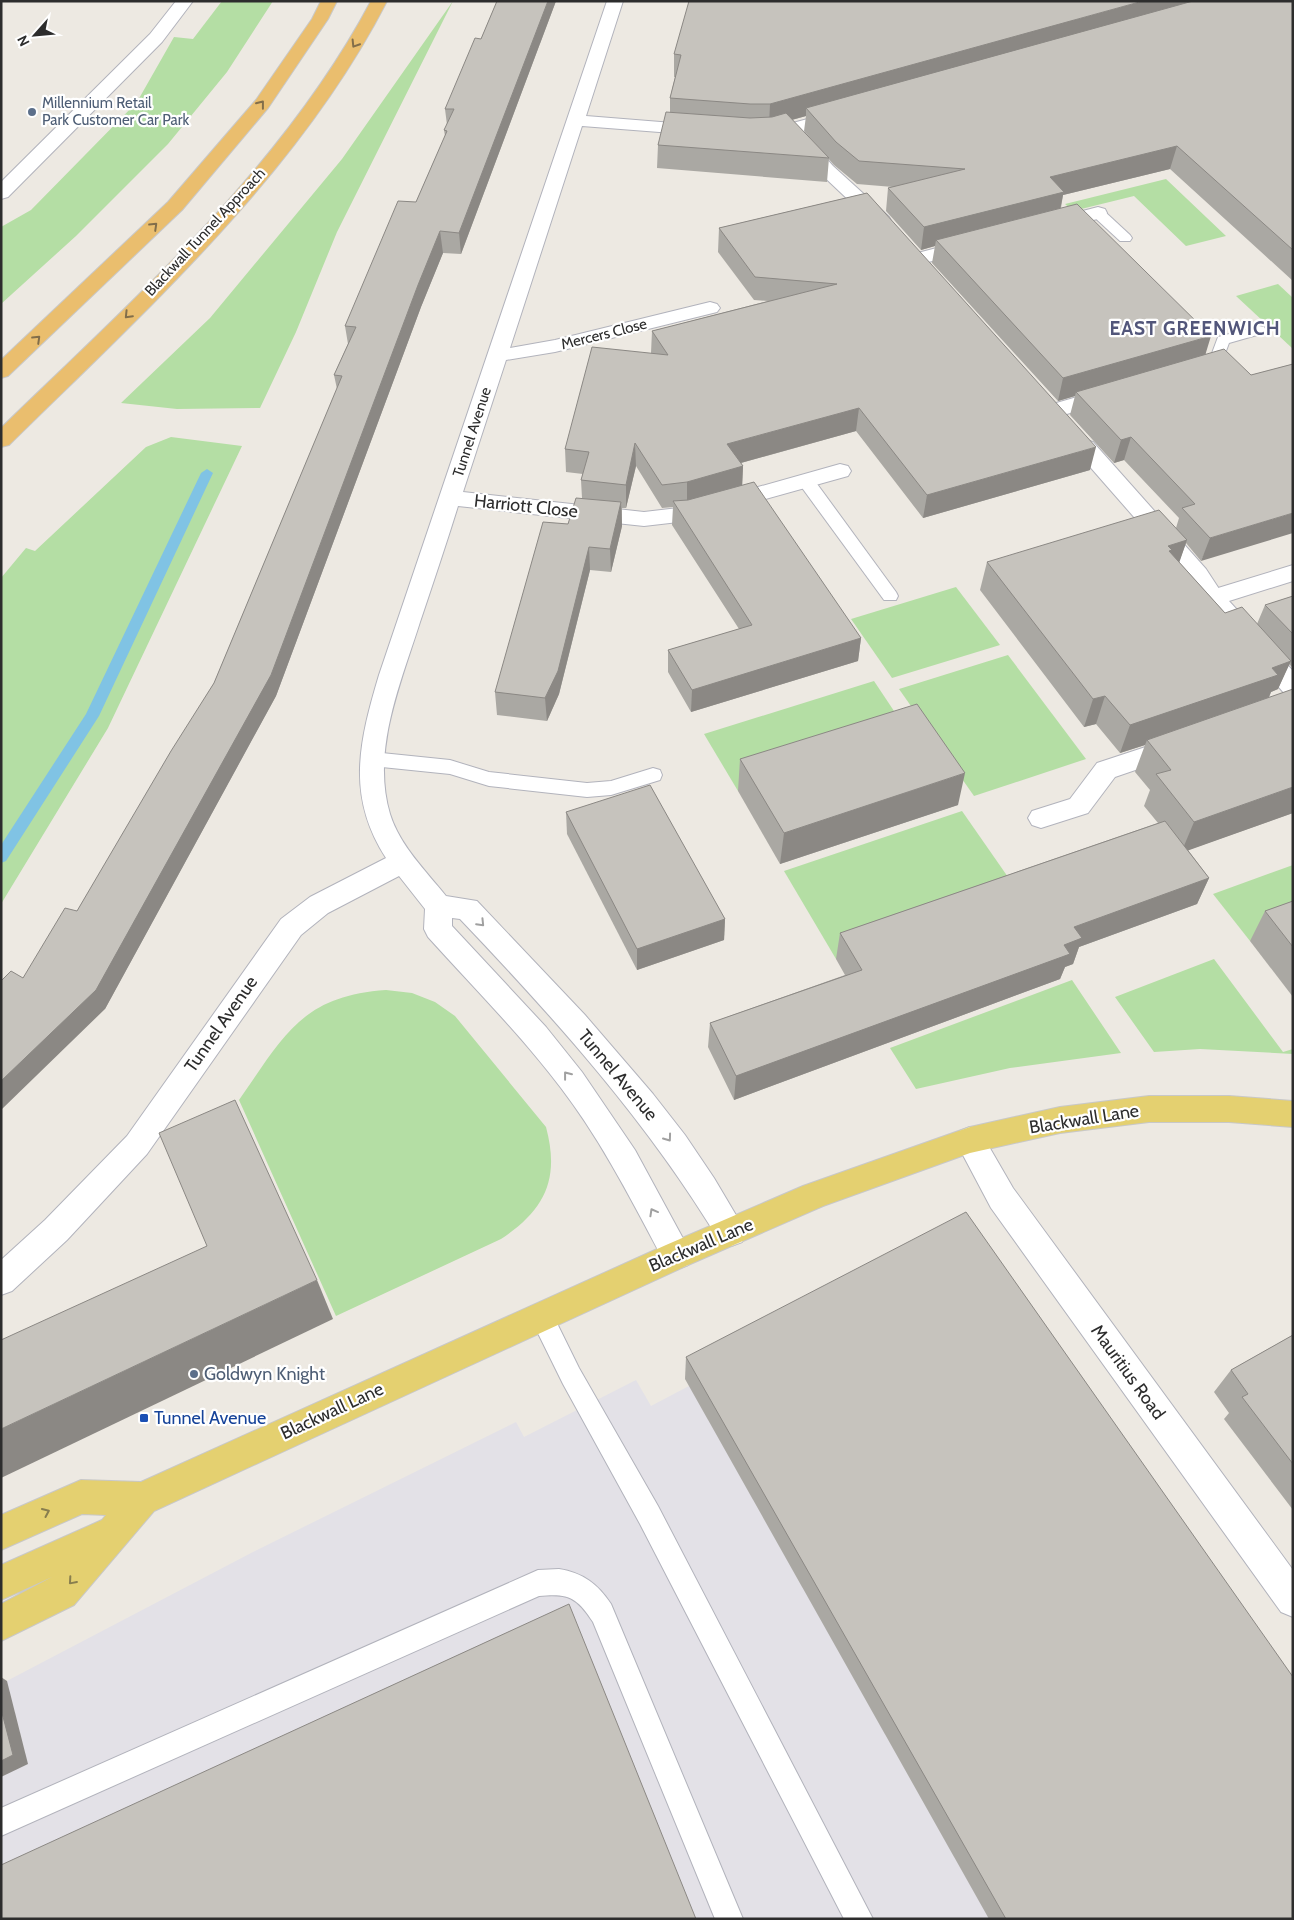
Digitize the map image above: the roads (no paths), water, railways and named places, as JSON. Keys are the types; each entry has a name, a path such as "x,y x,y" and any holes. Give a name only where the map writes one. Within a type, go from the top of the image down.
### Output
{"highway":[{"path":"1,372 175,206 262,104 320,19 329,1"},
{"name":"Blackwall Tunnel Approach","path":"1,440 224,216 314,108 368,24 379,1"}],"main road":[{"name":"Blackwall Lane","path":"1,1583 115,1531 142,1499 541,1315 814,1196 970,1140 1060,1120 1149,1109 1229,1109 1293,1114"},
{"name":"Blackwall Lane","path":"1,1533 80,1497 142,1499"},
{"path":"1,1623 62,1593 115,1531"}],"street":[{"path":"1,193 156,38 185,1"},
{"name":"Tunnel Avenue","path":"615,1 392,675 378,722 372,759 373,798 386,834 404,862 438,906 467,909 625,1079 705,1186 731,1232"},
{"path":"748,134 790,129 856,110"},
{"path":"575,120 711,131"},
{"path":"790,129 827,170 869,207 911,253 992,240"},
{"path":"1031,230 1098,213"},
{"name":"Mercers Close","path":"498,353 514,354 555,346 710,308"},
{"path":"1124,390 1063,422 1198,575 1213,598 1293,687"},
{"name":"Harriott Close","path":"450,498 644,519 687,514 840,471"},
{"path":"1213,598 1293,573"},
{"path":"1041,818 1079,806 1106,770 1198,738"},
{"name":"Tunnel Avenue","path":"1,1281 56,1230 137,1145 267,958 292,927 320,905 404,862"},
{"path":"438,906 438,929 552,1056 589,1104 677,1255"},
{"name":"Mauritius Road","path":"970,1140 1002,1198 1293,1600"}],"lane":[{"path":"1098,213 1125,238"},
{"path":"1206,367 1223,340 1259,330"},
{"path":"806,481 890,596"},
{"path":"372,759 450,767 489,779 587,790 611,788 653,775"},
{"path":"541,1315 571,1376 649,1516 859,1919"},
{"path":"1,1822 538,1583 556,1581 574,1584 586,1591 602,1613 728,1919"}],"waterway":[{"path":"1,857 92,716 207,473"}],"place":[{"name":"Millennium Retail Park Customer Car Park","path":"32,112"},
{"name":"Goldwyn Knight","path":"194,1374"},
{"name":"Tunnel Avenue","path":"144,1418"}],"district":[{"name":"EAST GREENWICH","path":"1195,328"}]}
